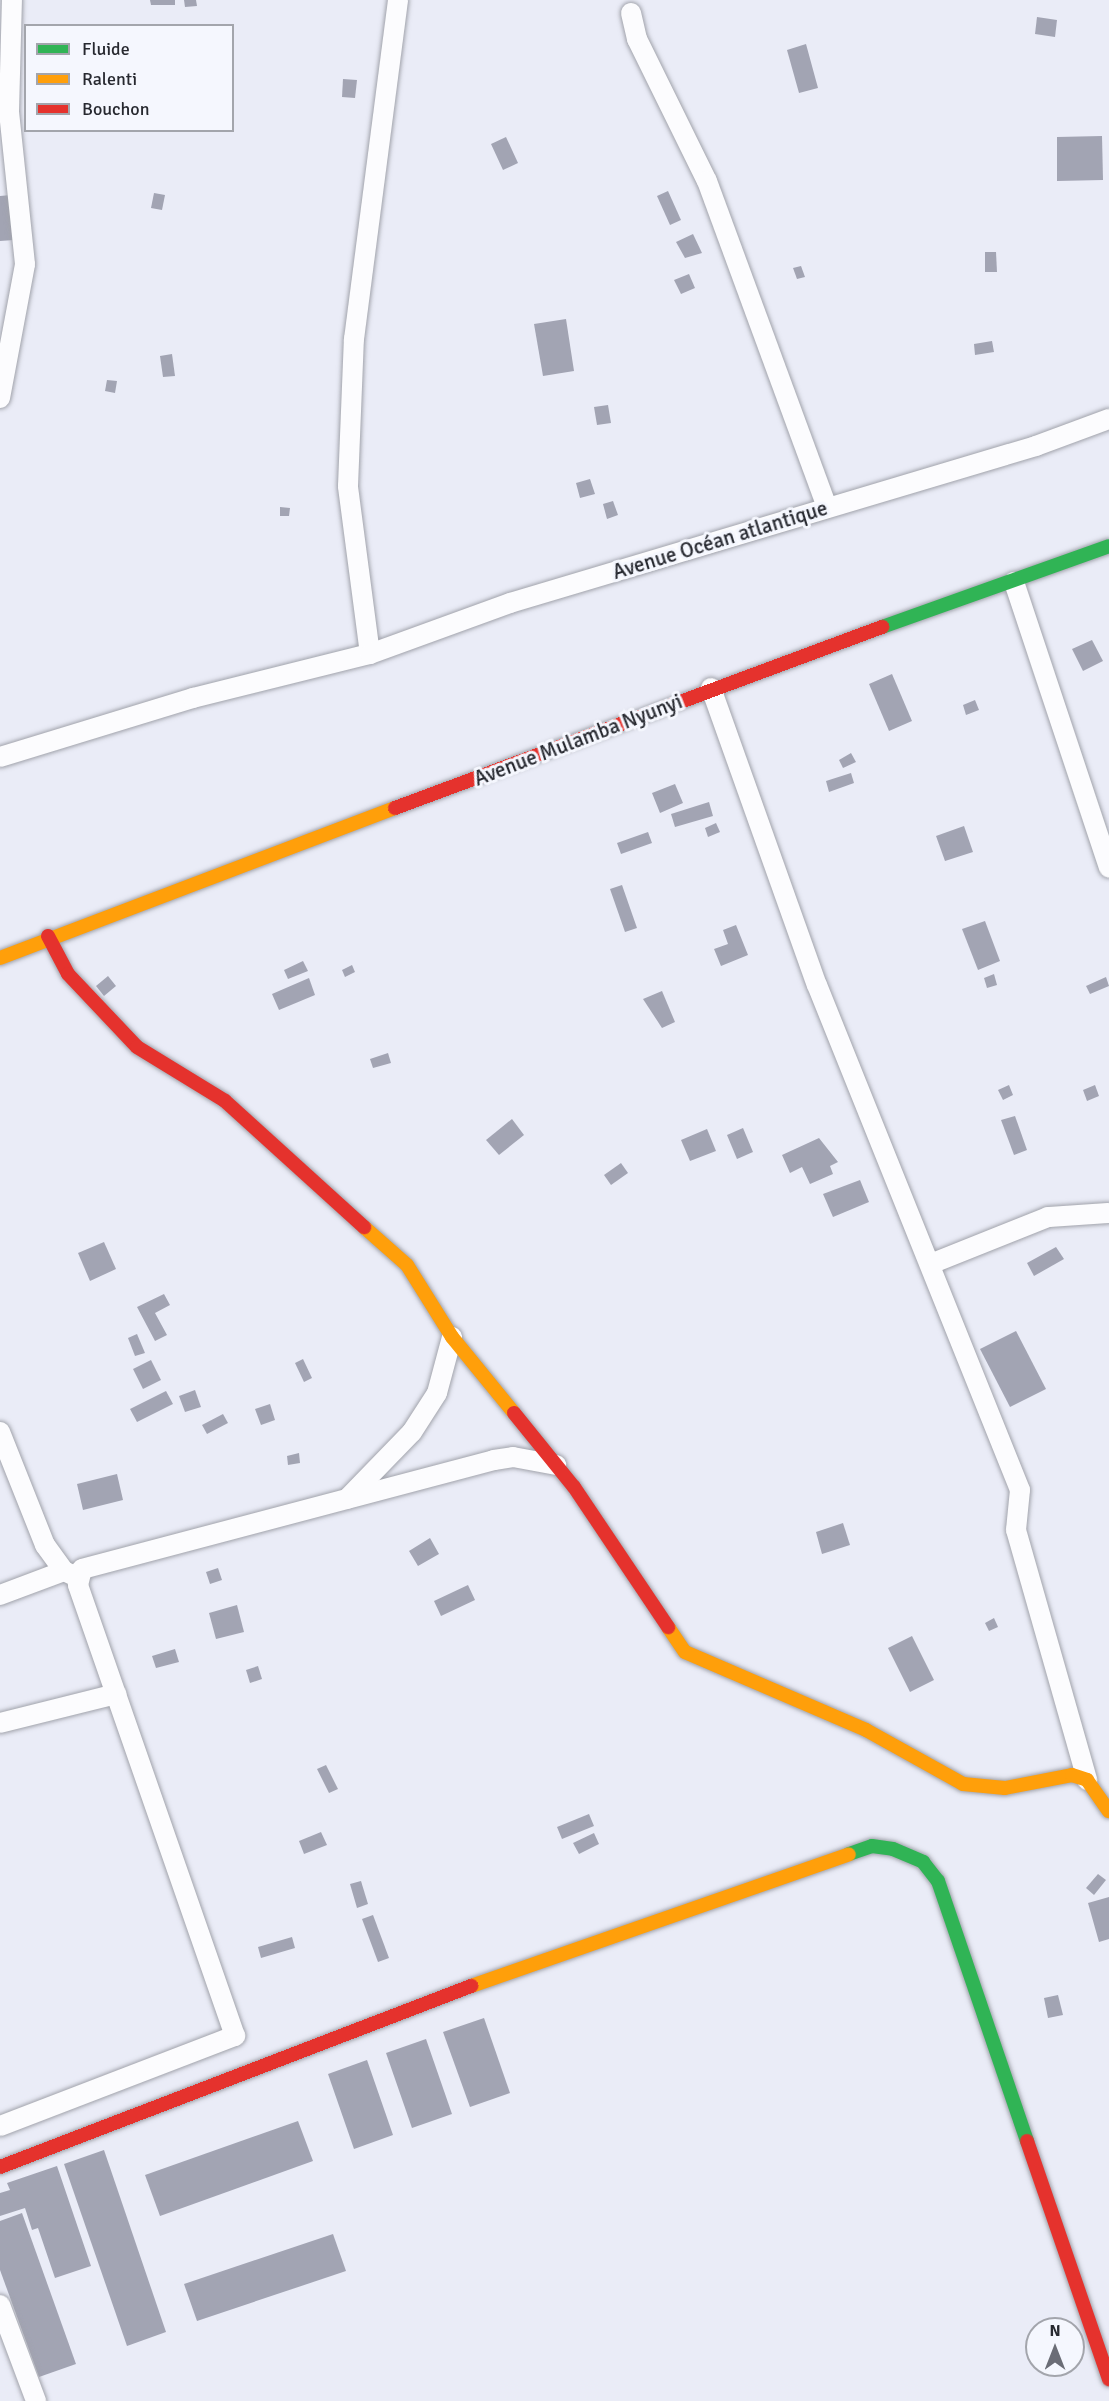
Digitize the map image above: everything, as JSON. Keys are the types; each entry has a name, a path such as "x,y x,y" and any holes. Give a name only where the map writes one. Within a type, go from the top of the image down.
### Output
{"street":[{"path":"0,398 25,264 9,112 12,0"},
{"path":"370,654 348,486 354,339 398,0"},
{"path":"631,13 638,39 707,181 827,508"},
{"name":"Avenue Océan atlantique","path":"0,757 331,662 370,654 510,603 827,508 1109,419"},
{"name":"Avenue Mulamba Nyunyi","path":"0,958 48,936 549,754 711,688 1014,582 1109,546"},
{"path":"1014,582 1109,868"},
{"path":"711,688 817,985 933,1263 1020,1490 1016,1530 1087,1780 1109,1811"},
{"path":"48,936 68,974 137,1047 225,1101 407,1265 452,1336 556,1465 685,1652 738,1679 866,1730 963,1784 1005,1788 1072,1775 1087,1780"},
{"path":"933,1263 1048,1217 1109,1213"},
{"path":"342,1502 412,1432 437,1393 452,1336"},
{"path":"0,1432 41,1536 70,1574 116,1694 235,2036 0,2126"},
{"path":"0,1596 82,1569 504,1458 556,1465"},
{"path":"0,1723 116,1694"},
{"path":"0,2167 535,1962 872,1846 893,1849 923,1862 938,1881 1109,2379"},
{"path":"0,2305 36,2401"}],"building":[{"path":"150,0 175,0 175,5 151,5"},
{"path":"184,0 196,0 197,6 185,7"},
{"path":"1037,17 1057,20 1055,37 1035,34"},
{"path":"806,44 818,88 799,93 787,50"},
{"path":"343,79 357,80 355,98 342,97"},
{"path":"1102,136 1103,180 1057,181 1057,137"},
{"path":"506,137 518,163 503,170 491,144"},
{"path":"668,191 681,220 670,225 657,196"},
{"path":"154,193 165,195 162,210 151,208"},
{"path":"11,195 14,240 0,241 0,196"},
{"path":"693,234 702,253 685,258 676,242"},
{"path":"985,252 996,252 997,272 985,272"},
{"path":"801,266 805,277 797,279 793,268"},
{"path":"689,274 695,288 681,294 674,280"},
{"path":"566,319 574,371 543,376 534,324"},
{"path":"992,341 994,352 975,355 974,344"},
{"path":"172,354 175,376 163,377 160,356"},
{"path":"107,380 117,381 115,393 105,391"},
{"path":"608,405 611,423 597,425 594,407"},
{"path":"590,479 595,494 580,498 576,483"},
{"path":"613,501 618,515 607,519 603,504"},
{"path":"280,507 290,508 289,516 280,516"},
{"path":"1092,640 1103,661 1083,671 1072,649"},
{"path":"892,674 912,721 889,731 869,684"},
{"path":"975,700 979,710 966,715 963,705"},
{"path":"851,753 856,762 843,768 839,760"},
{"path":"851,773 854,783 829,792 826,781"},
{"path":"675,784 683,803 660,813 652,793"},
{"path":"709,802 713,816 675,827 671,814"},
{"path":"716,823 720,832 708,837 705,828"},
{"path":"964,826 973,852 945,861 936,836"},
{"path":"648,832 652,843 621,854 617,843"},
{"path":"622,885 637,928 625,932 610,889"},
{"path":"985,921 1000,961 978,970 962,929"},
{"path":"736,925 748,955 721,966 714,949 728,944 723,930"},
{"path":"303,961 308,971 288,979 284,970"},
{"path":"352,965 355,972 345,977 342,970"},
{"path":"994,974 997,985 987,988 984,978"},
{"path":"108,976 116,986 104,996 96,986"},
{"path":"1106,977 1109,986 1090,994 1086,986"},
{"path":"309,978 315,995 279,1010 272,994"},
{"path":"662,991 675,1022 662,1028 643,999"},
{"path":"388,1053 391,1063 373,1068 370,1059"},
{"path":"1009,1085 1013,1095 1003,1100 998,1090"},
{"path":"1095,1085 1099,1096 1087,1101 1083,1090"},
{"path":"1015,1116 1027,1150 1014,1155 1001,1120"},
{"path":"512,1119 524,1135 499,1155 486,1140"},
{"path":"743,1128 753,1152 737,1159 727,1135"},
{"path":"707,1129 716,1151 690,1161 681,1140"},
{"path":"819,1138 838,1162 830,1166 833,1174 810,1184 802,1167 790,1173 782,1155"},
{"path":"621,1163 628,1173 611,1185 604,1175"},
{"path":"860,1180 869,1202 833,1217 823,1194"},
{"path":"104,1242 116,1269 90,1281 78,1253"},
{"path":"1056,1247 1064,1259 1034,1276 1027,1263"},
{"path":"164,1294 170,1305 155,1313 167,1335 155,1341 137,1307"},
{"path":"1016,1331 1046,1389 1010,1407 980,1349"},
{"path":"137,1334 145,1353 135,1356 128,1338"},
{"path":"303,1359 312,1378 304,1382 295,1363"},
{"path":"151,1360 161,1380 143,1389 133,1369"},
{"path":"195,1390 201,1407 185,1412 179,1396"},
{"path":"166,1391 173,1404 137,1422 130,1409"},
{"path":"270,1404 275,1420 261,1425 255,1409"},
{"path":"223,1414 228,1423 207,1434 202,1425"},
{"path":"299,1453 300,1463 288,1465 287,1456"},
{"path":"117,1474 123,1500 83,1510 77,1484"},
{"path":"843,1523 850,1545 822,1554 816,1532"},
{"path":"430,1538 439,1554 418,1566 409,1551"},
{"path":"218,1568 222,1580 210,1584 206,1572"},
{"path":"468,1585 475,1600 441,1616 434,1601"},
{"path":"237,1605 244,1632 216,1639 209,1613"},
{"path":"994,1618 998,1627 989,1631 985,1623"},
{"path":"912,1636 934,1680 910,1692 888,1648"},
{"path":"175,1649 179,1662 156,1668 152,1656"},
{"path":"258,1666 262,1679 250,1683 246,1670"},
{"path":"326,1765 338,1789 329,1793 317,1769"},
{"path":"589,1814 594,1826 562,1839 557,1827"},
{"path":"321,1832 327,1845 304,1854 299,1841"},
{"path":"594,1833 599,1844 579,1854 573,1843"},
{"path":"1098,1874 1106,1880 1094,1895 1086,1888"},
{"path":"361,1881 368,1904 357,1908 350,1884"},
{"path":"1109,1897 1109,1939 1099,1942 1088,1903"},
{"path":"373,1915 389,1958 378,1962 362,1919"},
{"path":"292,1937 295,1948 261,1958 258,1947"},
{"path":"1058,1995 1063,2015 1048,2018 1044,1998"},
{"path":"484,2018 510,2093 470,2107 443,2032"},
{"path":"426,2039 452,2114 412,2128 386,2053"},
{"path":"367,2060 393,2135 354,2149 328,2074"},
{"path":"298,2121 313,2161 160,2216 145,2175"},
{"path":"104,2150 166,2332 127,2346 64,2164"},
{"path":"57,2166 91,2266 55,2278 38,2228 32,2230 25,2208 0,2216 0,2193 10,2190 7,2183"},
{"path":"22,2213 76,2364 39,2377 0,2270 0,2221"},
{"path":"333,2234 346,2271 197,2321 184,2284"}],"traffic: fast":[{"path":"882,627 1109,546"},
{"path":"849,1854 872,1846 893,1849 923,1862 938,1881 1027,2141"}],"traffic: slow":[{"path":"0,958 395,808"},
{"path":"364,1227 407,1265 452,1337 514,1413"},
{"path":"668,1627 685,1652 866,1730 963,1784 1005,1788 1072,1775 1087,1780 1109,1811"},
{"path":"471,1986 849,1854"}],"traffic: jam":[{"path":"395,808 882,627"},
{"path":"48,936 68,974 137,1047 225,1101 364,1227"},
{"path":"514,1413 574,1487 668,1627"},
{"path":"0,2167 471,1986"},
{"path":"1027,2141 1109,2379"}]}
